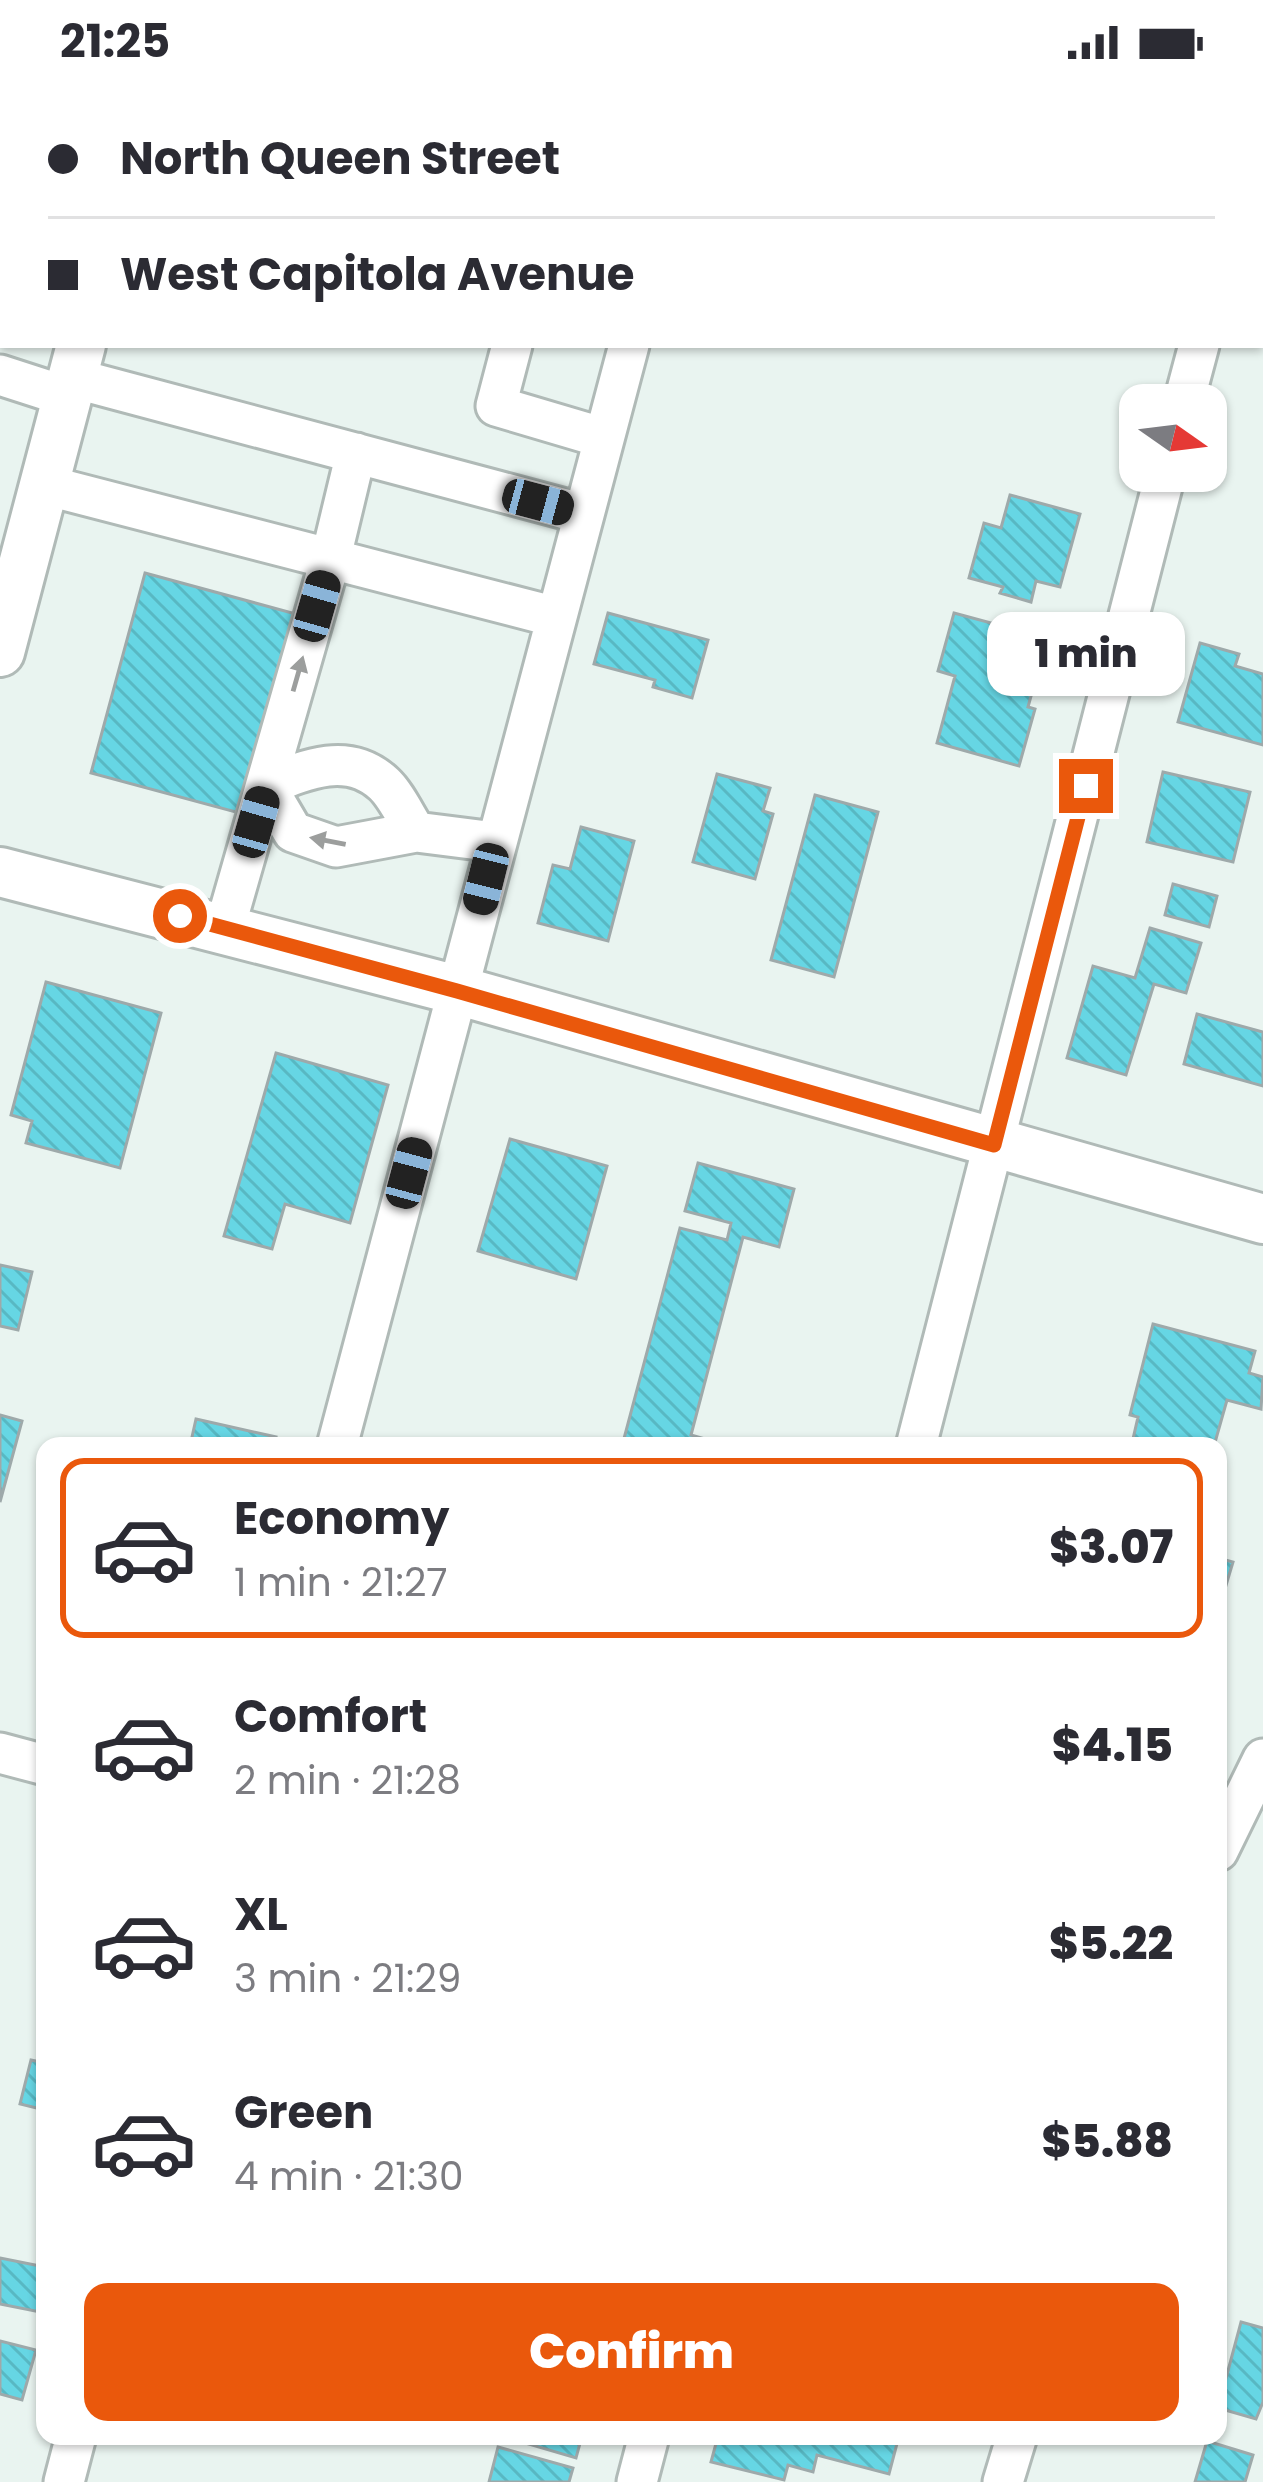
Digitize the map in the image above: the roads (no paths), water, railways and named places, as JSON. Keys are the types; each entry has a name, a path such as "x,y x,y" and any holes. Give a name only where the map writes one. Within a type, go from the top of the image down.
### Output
{"main road":[{"path":"0,652 74,373"},
{"path":"0,872 225,927 1263,1220"}],"street":[{"path":"511,348 496,406 604,438"},
{"path":"339,1437 628,348"},
{"path":"1188,384 1197,348"},
{"path":"0,375 74,373 584,514"},
{"path":"225,927 356,454"},
{"path":"45,485 556,617"},
{"path":"918,1437 1161,492"},
{"path":"266,786 316,765 351,766 383,783 416,832"},
{"path":"266,786 293,832 336,848 416,832 495,842"},
{"path":"0,1754 36,1764"},
{"path":"1227,1833 1263,1760"},
{"path":"64,2482 74,2445"},
{"path":"637,2482 647,2445"},
{"path":"1003,2482 1014,2445"}]}
